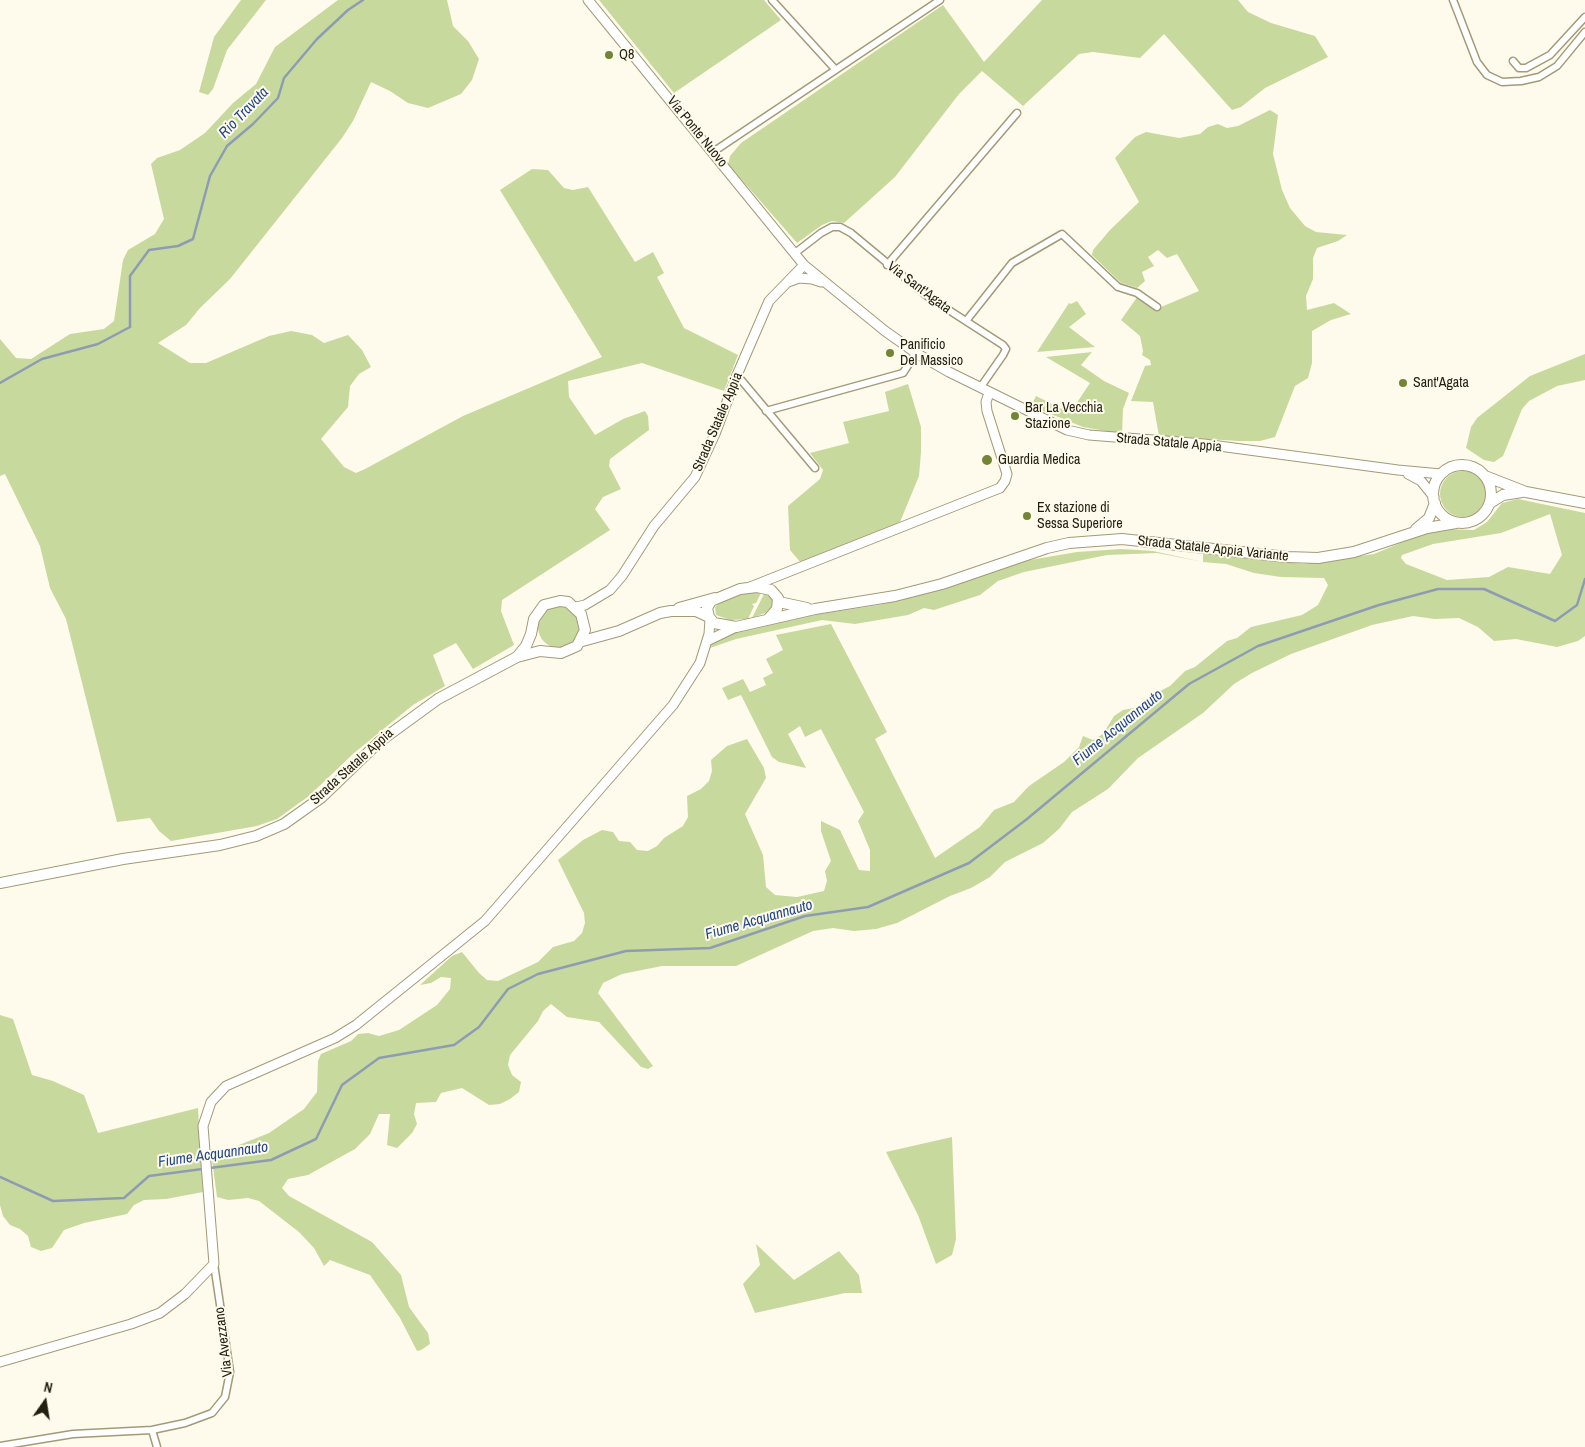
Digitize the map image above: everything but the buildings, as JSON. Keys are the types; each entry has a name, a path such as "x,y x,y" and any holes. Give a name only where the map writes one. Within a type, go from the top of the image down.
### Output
{"main road":[{"name":"Strada Statale Appia","path":"1444,472 1451,468 1466,466 1485,476 1526,492 1585,503"},
{"path":"1434,500 1436,483 1444,472"},
{"path":"1485,476 1491,489 1490,503"},
{"name":"Strada Statale Appia","path":"1434,500 1440,512 1456,523 1465,523 1481,517 1490,503 1503,495 1526,492"},
{"name":"Strada Statale Appia Variante","path":"1407,534 1429,518 1434,500"},
{"name":"Strada Statale Appia Variante","path":"736,627 815,609 895,596 942,584 1047,548 1069,543 1122,539 1287,557 1318,558 1354,552 1407,534 1456,523"},
{"path":"579,642 619,631 650,617 750,587"},
{"name":"Strada Statale Appia Variante","path":"750,587 765,588 777,598 815,609"},
{"path":"709,618 708,608 711,601 718,597"},
{"path":"769,618 777,609 777,598"},
{"path":"517,657 526,646 537,611 551,602 568,602 576,607 590,629 604,634"},
{"path":"671,612 696,611 721,626 736,627"},
{"name":"Strada Statale Appia","path":"0,883 123,859 220,845 256,836 284,824 322,797 379,742 406,720 438,699 517,657 533,652 550,651 561,653 569,650 579,642 585,630 584,620"},
{"path":"532,627 538,643 550,651"}],"street":[{"name":"Via Ponte Nuovo","path":"588,0 804,265"},
{"path":"772,0 835,69"},
{"path":"713,152 940,0"},
{"path":"1453,0 1477,62 1487,76 1502,82 1521,81 1539,77 1557,66 1585,32"},
{"path":"1513,61 1519,68 1526,68 1550,55 1585,17"},
{"path":"887,265 1017,113"},
{"name":"Via Sant'Agata","path":"795,253 821,232 832,227 840,227 851,232 887,265 927,296 1003,344 1006,349 980,388"},
{"path":"966,321 1012,263 1062,234 1118,287 1137,293 1157,307"},
{"name":"Strada Statale Appia","path":"576,607 586,605 610,590 622,576 654,526 695,477 716,434 737,375 769,301 783,284 804,265 916,353 980,388 1067,430 1089,435 1204,444 1398,470 1440,474 1444,472"},
{"name":"Strada Statale Appia","path":"783,284 799,278 812,279 830,286"},
{"path":"766,411 903,373 916,353"},
{"path":"737,375 816,468"},
{"path":"750,587 1002,486 1007,474 987,411 986,402 990,393"},
{"name":"Strada Statale Appia","path":"1398,470 1421,481 1434,500"},
{"path":"777,598 775,585 780,576"},
{"name":"Strada Statale Appia","path":"584,620 599,597"},
{"path":"0,1362 131,1324 160,1313 185,1294 214,1264 204,1158 203,1126 211,1102 226,1086 335,1038 356,1025 485,920 673,705 700,663 707,641 709,618"},
{"path":"707,641 736,627"},
{"name":"Via Avezzano","path":"0,1446 73,1434 152,1430 185,1423 212,1412 225,1397 230,1372 214,1264"},
{"path":"152,1430 157,1447"}],"green space":[{"path":"241,0 266,0 227,50 213,89 208,95 199,92 214,37"},
{"path":"338,0 447,0 453,26 468,41 479,59 472,80 461,94 428,108 408,103 390,91 371,82 353,121 342,138 230,279 200,308 186,325 158,343 190,363 206,363 269,336 291,331 312,335 324,343 348,335 362,350 371,367 359,374 350,386 348,407 321,439 344,467 356,473 365,469 463,416 602,357 500,190 532,169 548,170 564,188 573,190 588,187 635,262 653,252 664,273 657,277 684,328 738,355 724,391 642,363 568,381 569,397 595,435 623,419 645,411 648,416 649,430 610,459 609,466 621,489 603,497 595,509 610,530 502,600 501,611 514,645 473,669 456,643 433,655 445,686 413,705 354,753 309,796 277,819 257,826 171,841 159,831 150,818 117,822 66,619 50,588 40,546 5,474 0,476 0,339 16,358 31,359 70,334 104,329 114,321 123,260 128,250 155,234 164,219 151,164 157,158 180,150 205,133 233,103 256,84 275,47"},
{"path":"599,0 764,0 781,20 674,93"},
{"path":"1042,0 1238,0 1248,12 1271,23 1315,36 1328,57 1265,88 1241,107 1232,110 1164,34 1140,58 1093,52 1079,54 1023,106 982,71 959,94 895,177 844,223 832,221 822,225 797,243 728,164 730,156 741,143 943,5 984,62"},
{"path":"1270,110 1278,115 1273,154 1282,190 1290,208 1305,226 1316,232 1347,235 1338,241 1317,248 1313,258 1313,279 1306,296 1307,310 1334,303 1351,314 1331,320 1312,331 1312,363 1308,378 1295,386 1275,437 1260,441 1239,441 1159,436 1153,402 1131,401 1145,366 1151,365 1150,360 1142,355 1140,336 1121,320 1138,296 1154,310 1199,291 1177,254 1167,258 1158,250 1148,257 1154,266 1142,272 1145,281 1137,288 1121,283 1092,255 1093,250 1110,230 1139,202 1115,158 1135,137 1146,132 1179,138 1200,134 1208,127 1218,124 1227,128 1238,126"},
{"path":"1077,301 1086,314 1069,327 1095,347 1037,352 1069,303"},
{"path":"1092,352 1081,365 1104,381 1129,393 1123,409 1122,434 1083,427 1031,406 1036,396 1070,413 1090,383 1046,357"},
{"path":"1585,354 1585,380 1557,386 1529,401 1522,409 1503,456 1494,462 1484,460 1466,448 1471,427 1477,418 1530,376"},
{"path":"908,384 921,427 921,452 919,476 900,522 801,563 790,550 788,506 820,479 823,470 810,453 849,443 843,422 889,411 885,392"},
{"path":"1458,471 1468,471 1482,481 1486,494 1482,507 1476,513 1468,517 1458,517 1444,507 1440,499 1440,489 1450,475"},
{"path":"1518,499 1585,513 1585,636 1578,641 1557,647 1516,639 1494,641 1478,627 1459,618 1435,619 1413,616 1372,625 1291,654 1234,684 1203,713 1138,758 1108,789 1072,812 1059,829 1043,843 1005,862 990,877 971,888 950,896 897,923 876,929 854,931 833,928 813,931 736,966 662,966 622,974 603,983 598,993 653,1066 648,1069 641,1067 599,1022 567,1017 551,1004 543,1011 538,1021 510,1055 508,1065 512,1075 521,1082 519,1092 510,1099 500,1104 489,1105 462,1088 441,1093 436,1102 416,1103 414,1114 417,1124 412,1133 397,1148 387,1145 390,1114 379,1114 370,1134 355,1149 308,1175 288,1179 282,1188 289,1196 372,1242 401,1275 409,1307 428,1333 430,1344 421,1350 417,1351 400,1318 370,1275 330,1260 324,1266 314,1248 299,1232 259,1201 248,1198 228,1200 217,1197 211,1152 234,1147 269,1133 304,1109 317,1092 318,1061 321,1054 351,1041 358,1034 368,1033 379,1036 399,1030 437,1005 450,989 451,978 441,977 431,983 420,985 452,956 462,952 487,980 498,981 538,962 553,947 574,941 582,933 585,923 584,913 558,860 583,840 602,830 613,832 619,841 630,842 637,850 648,851 657,846 664,838 683,826 688,817 687,796 701,789 709,781 712,771 711,760 727,746 747,739 764,768 766,778 745,814 763,855 766,887 775,895 797,897 824,891 827,881 825,871 831,861 821,831 821,821 840,830 859,870 870,871 870,850 858,821 864,812 821,729 805,737 800,726 788,734 806,768 779,762 772,757 741,695 728,700 722,688 743,679 750,692 766,685 763,678 773,673 766,659 783,650 776,635 831,624 887,732 875,739 935,858 980,827 994,810 1014,802 1029,786 1064,762 1079,747 1083,736 1093,740 1103,734 1114,716 1123,710 1144,706 1153,700 1160,691 1170,686 1185,671 1195,667 1227,641 1237,638 1251,627 1302,615 1318,605 1328,585 1324,578 1281,577 1254,573 1226,564 1203,562 1203,554 1304,564 1374,554 1422,534 1445,529 1474,530 1487,522 1502,503","holes":["1550,514 1562,555 1550,574 1508,567 1489,577 1447,580 1406,564 1401,558 1402,555 1433,544 1501,533"]},
{"path":"1121,549 1153,551 1203,562 1157,553 1107,555 1024,572 998,581 980,595 934,610 924,608 908,615 855,624 822,620 736,639 710,648 713,642 728,634 768,622 879,605 945,588 1024,561 1077,552"},
{"path":"748,592 761,593 756,603 752,604 754,606 748,619 730,620 716,615 715,607 722,601"},
{"path":"764,594 773,597 774,604 765,613 752,618"},
{"path":"555,606 563,606 574,612 580,627 574,642 563,648 555,648 544,642 538,631 538,623 544,612"},
{"path":"0,1015 13,1019 32,1075 53,1081 84,1095 98,1133 198,1108 203,1192 166,1199 144,1200 134,1205 127,1214 84,1223 64,1230 52,1248 41,1251 31,1247 28,1236 20,1229 10,1225 3,1216 0,1205"},
{"path":"952,1137 956,1239 952,1255 936,1264 918,1215 886,1152"},
{"path":"756,1244 794,1280 839,1251 859,1275 862,1293 845,1293 755,1313 743,1284 760,1265"}],"waterway":[{"name":"Rio Travata","path":"0,383 42,359 98,344 130,327 130,276 149,250 178,246 193,239 210,176 227,146 253,124 278,98 284,78 317,39 348,10 363,0"},
{"name":"Fiume Acquannauto","path":"0,1177 53,1201 124,1198 149,1176 271,1160 316,1139 342,1085 379,1058 454,1045 479,1027 508,989 538,974 626,951 710,948 805,916 868,907 969,863 1027,819 1189,684 1258,646 1379,605 1438,589 1484,589 1555,621 1577,605 1585,579"}],"place":[{"name":"Q8","path":"609,55"},
{"name":"Panificio Del Massico","path":"890,353"},
{"name":"Sant'Agata","path":"1403,383"},
{"name":"Bar La Vecchia Stazione","path":"1015,416"},
{"name":"Guardia Medica","path":"987,460"},
{"name":"Ex stazione di Sessa Superiore","path":"1027,516"}]}
